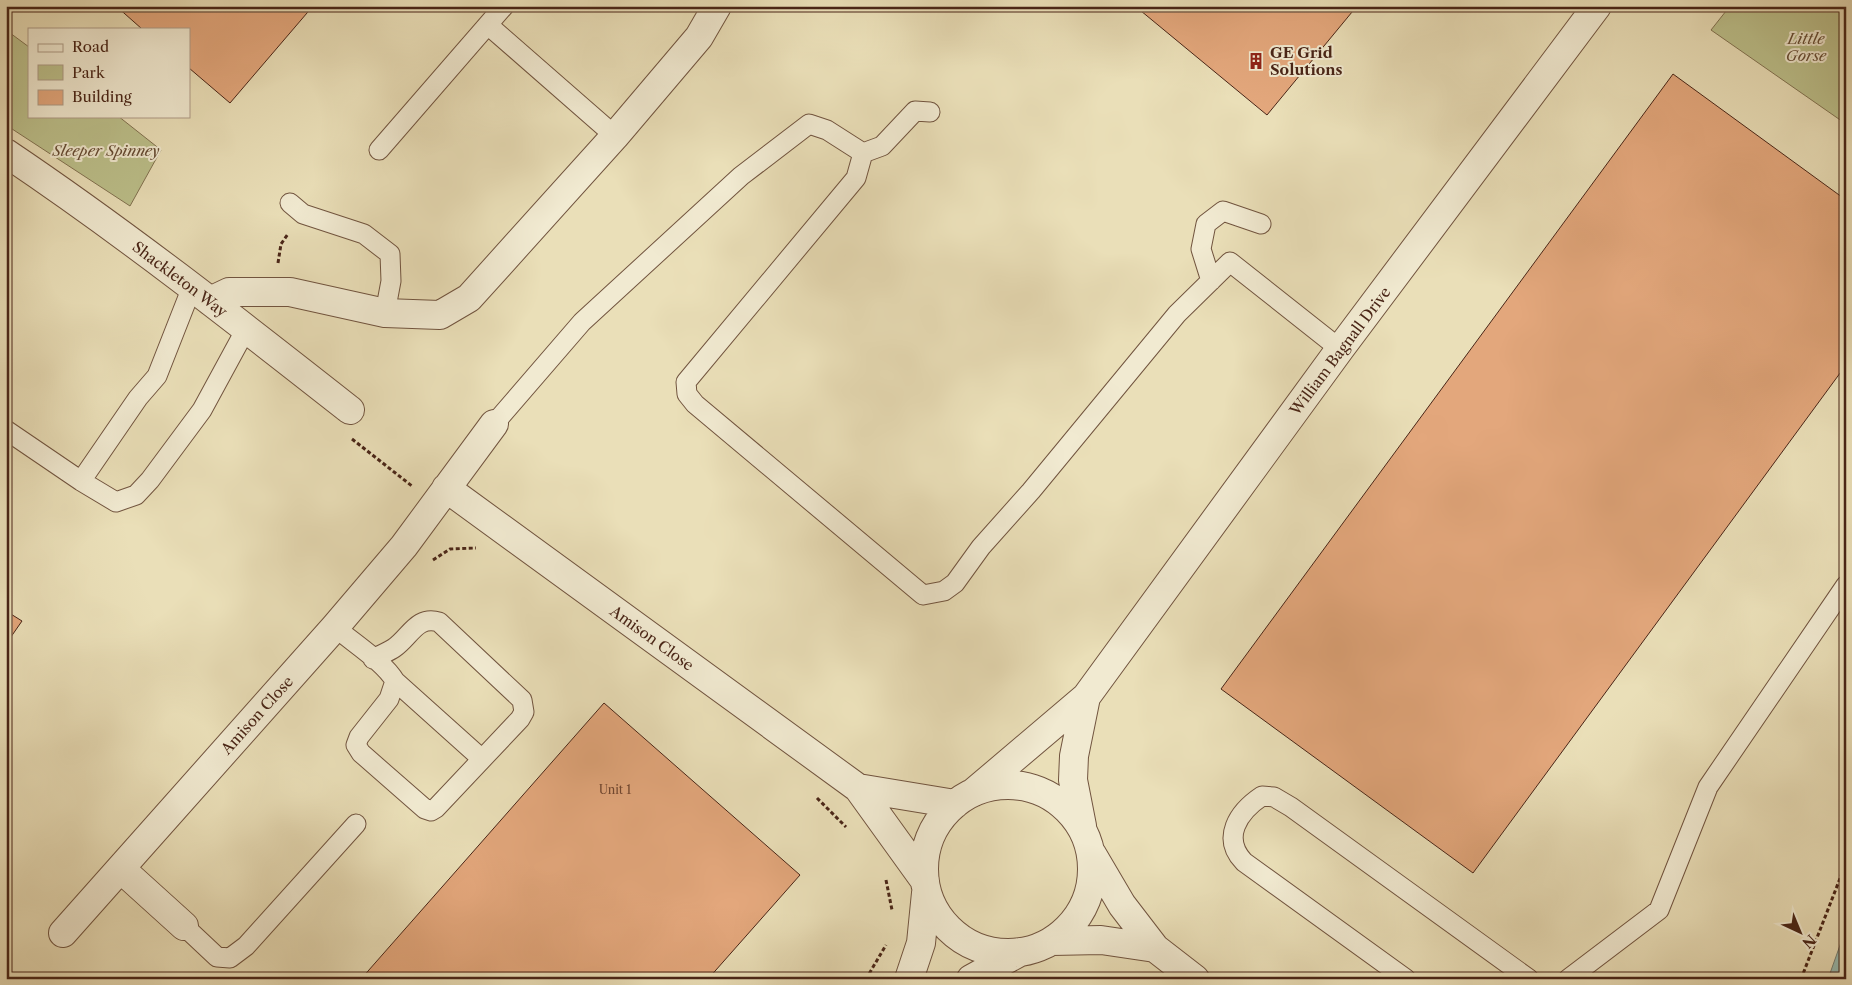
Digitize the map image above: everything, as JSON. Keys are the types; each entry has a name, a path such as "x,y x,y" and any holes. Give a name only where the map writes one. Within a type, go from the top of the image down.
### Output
{"street":[{"path":"201,294 290,292 385,313 440,315 469,298 615,136 699,37 717,6"},
{"name":"William Bagnall Drive","path":"965,798 1086,698 1340,350 1597,6"},
{"name":"Shackleton Way","path":"6,153 65,192 201,294 350,410"},
{"name":"Amison Close","path":"63,933 335,628 404,546 494,424"},
{"name":"Amison Close","path":"446,488 858,788 926,886"},
{"name":"William Bagnall Drive","path":"1082,827 1073,780 1074,756 1086,698"},
{"path":"909,979 921,943 926,886 923,862 932,830 946,812 965,798 991,786 1018,784 1044,792 1066,806 1082,827 1091,852 1118,898 1155,948 1195,979"},
{"name":"Amison Close","path":"858,788 965,798"},
{"path":"926,886 938,917 958,938 981,949 1005,954 1030,951 1052,941 1072,925 1085,904 1092,878 1091,852"},
{"path":"121,868 184,926"},
{"path":"1052,941 1101,940 1155,948"},
{"path":"971,979 1021,952"}],"lane":[{"path":"379,150 504,6"},
{"path":"488,25 615,136"},
{"path":"863,153 882,146 915,111 930,112"},
{"path":"494,424 582,322 741,176 809,124 827,130 863,153"},
{"path":"863,153 856,178 686,382 687,394 695,404 924,595 944,591 955,583 981,548 1031,491 1177,314 1230,262 1340,350"},
{"path":"296,208 364,234 390,254 391,281 385,313"},
{"path":"1211,281 1201,249 1206,224 1223,211 1261,224"},
{"path":"81,481 138,398 157,376 201,294"},
{"path":"6,430 81,481 116,502 136,495 150,480 202,410 246,329"},
{"path":"1568,979 1659,910 1708,787 1846,585"},
{"path":"373,659 395,648 421,622 431,619 439,622 522,700 524,712 482,759 430,812 425,810 361,754 356,746 359,737 389,699 395,681"},
{"path":"335,628 390,671 395,681 482,759"},
{"path":"1406,979 1244,862 1235,852 1232,843 1233,833 1251,803 1262,796 1274,797 1291,807 1529,979"},
{"path":"184,926 217,957 230,958 246,946 356,824"}],"path":[{"path":"278,266 281,244 296,208"},
{"path":"350,410 344,433 414,488"},
{"path":"428,563 450,549 479,548"},
{"path":"810,791 848,829"},
{"path":"1800,979 1846,863"},
{"path":"885,877 893,916"},
{"path":"866,979 888,942"}],"green space":[{"name":"Little Gorse","path":"1730,6 1846,6 1846,124 1711,30"},
{"name":"Sleeper Spinney","path":"6,30 28,46 28,118 121,118 161,150 130,206 6,125"}],"water":[{"path":"1846,930 1846,979 1828,979 1844,934"}],"building":[{"path":"116,6 313,6 230,103 190,69 190,28 141,28"},
{"name":"GE Grid Solutions","path":"1135,6 1357,6 1267,115"},
{"path":"1673,74 1846,200 1846,365 1473,873 1221,689"},
{"path":"6,611 22,621 6,644"},
{"path":"604,703 800,875 708,979 361,979"}],"place":[{"name":"GE Grid Solutions","path":"1256,61"}]}
